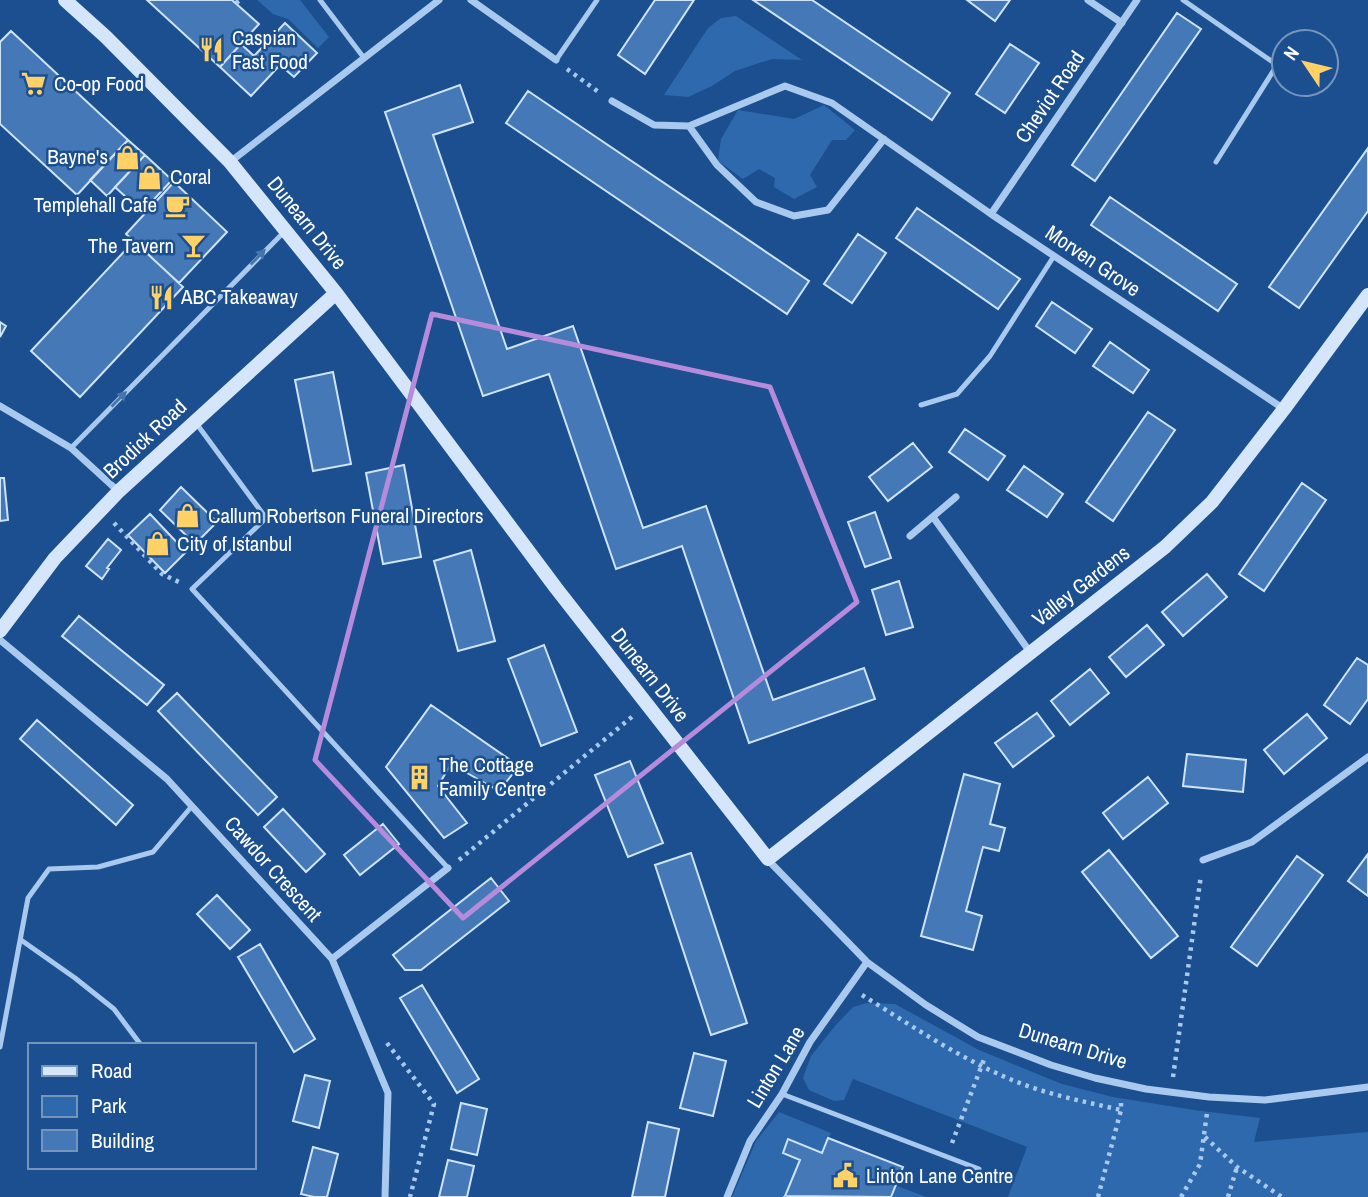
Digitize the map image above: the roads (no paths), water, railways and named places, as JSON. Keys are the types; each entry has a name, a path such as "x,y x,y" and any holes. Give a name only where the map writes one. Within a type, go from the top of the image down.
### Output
{"street":[{"name":"Dunearn Drive","path":"65,0 106,37 230,162 336,293 556,588 768,859 867,962 926,1005 978,1037 1051,1065 1121,1084 1209,1097 1265,1100 1368,1087"},
{"path":"230,162 439,0"},
{"path":"471,0 556,60"},
{"path":"1088,0 1122,23"},
{"name":"Cheviot Road","path":"991,214 1137,0"},
{"name":"Morven Grove","path":"612,102 654,125 689,126 785,86 832,103 991,214 1284,410"},
{"path":"689,126 717,165 755,202 794,216 828,211 884,139"},
{"name":"Brodick Road","path":"0,631 55,558 101,509 336,293"},
{"name":"Valley Gardens","path":"768,859 1165,547 1194,520 1212,502 1284,410 1368,295"},
{"path":"0,406 71,448 119,491"},
{"path":"910,536 956,497"},
{"path":"933,517 1030,652"},
{"name":"Cawdor Crescent","path":"0,640 167,779 332,960 388,1093 386,1197"},
{"path":"1203,860 1252,842 1368,757"},
{"path":"332,960 448,868"},
{"name":"Linton Lane","path":"727,1197 750,1142 782,1094 810,1042 867,962"}],"lane":[{"path":"320,0 364,58"},
{"path":"556,60 597,0"},
{"path":"1183,0 1277,65 1216,162"},
{"path":"71,448 285,230"},
{"path":"921,405 957,394 990,356 1054,256"},
{"path":"195,421 266,518 192,589 448,868"},
{"path":"0,1048 29,898 49,869 98,867 153,852 192,806"},
{"path":"20,940 114,1009 140,1043"},
{"path":"782,1094 979,1169"}],"place":[{"name":"Caspian Fast Food","path":"212,50"},
{"name":"Co-op Food","path":"34,84"},
{"name":"Bayne's","path":"128,157"},
{"name":"Coral","path":"150,177"},
{"name":"Templehall Cafe","path":"177,205"},
{"name":"The Tavern","path":"194,246"},
{"name":"ABC Takeaway","path":"161,297"},
{"name":"Callum Robertson Funeral Directors","path":"188,516"},
{"name":"City of Istanbul","path":"157,544"},
{"name":"The Cottage Family Centre","path":"419,777"},
{"name":"Linton Lane Centre","path":"846,1176"}]}
